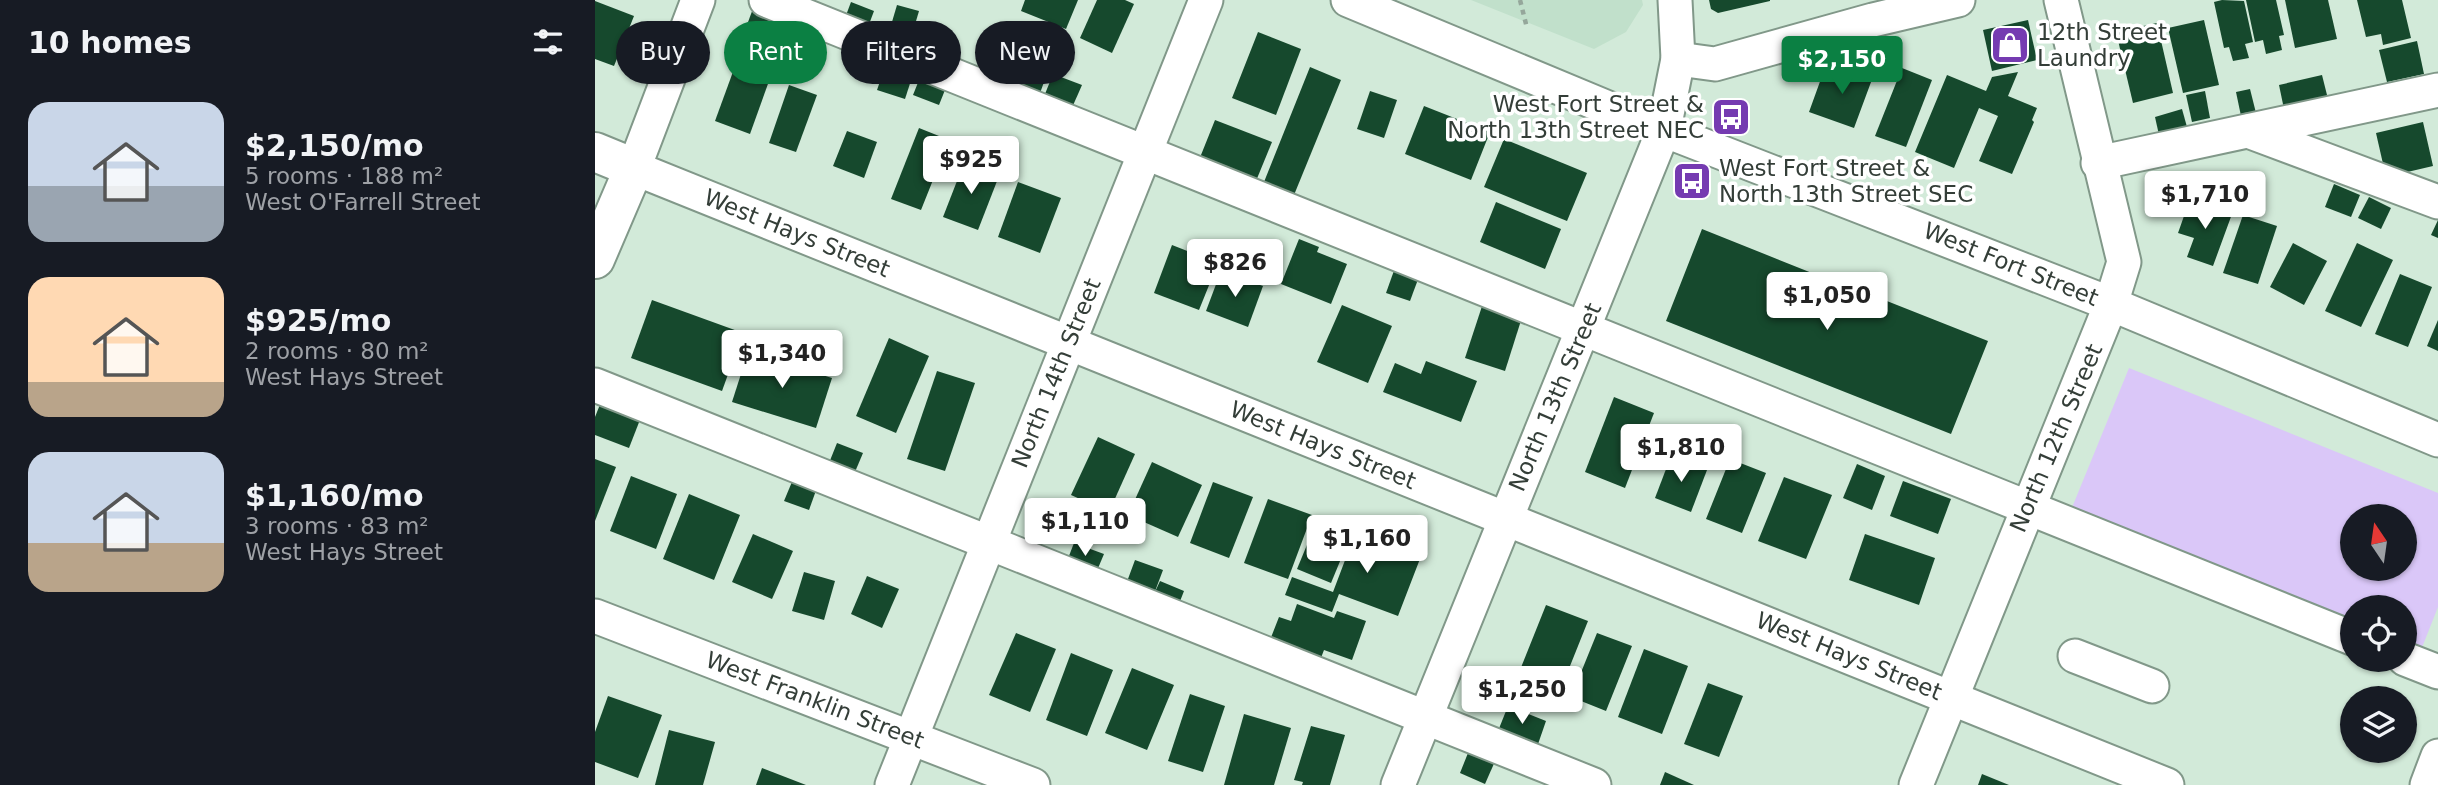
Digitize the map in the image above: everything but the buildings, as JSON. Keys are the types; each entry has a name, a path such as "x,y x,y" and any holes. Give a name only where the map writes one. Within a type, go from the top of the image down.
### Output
{"main road":[{"name":"West Hays Street","path":"595,152 634,168"},
{"path":"595,260 634,168"}],"street":[{"path":"634,168 698,0"},
{"path":"766,0 2340,633"},
{"name":"North 14th Street","path":"892,785 1206,0"},
{"name":"West Fort Street","path":"1347,0 1664,129 2111,304 2438,440"},
{"name":"North 13th Street","path":"1398,785 1664,129 1678,59 1675,0"},
{"path":"1678,59 1715,64 1871,10 1958,0"},
{"name":"North 12th Street","path":"1916,785 2111,304 2124,262 2098,163 2061,0"},
{"path":"2098,163 2438,90"},
{"path":"2248,131 2438,202"},
{"name":"West Hays Street","path":"634,168 2167,785"},
{"path":"595,385 1594,785"},
{"name":"West Franklin Street","path":"595,616 1033,785"},
{"path":"2075,656 2152,686"},
{"path":"2417,664 2438,672"},
{"path":"2427,785 2438,756"}],"path":[{"path":"1520,0 1527,28"}],"shaded area":[{"path":"1471,0 1642,0 1643,5 1626,32 1594,49"},
{"path":"2129,368 2438,493 2438,607 2421,650 2417,648 2417,595 2340,595 2340,617 2071,510"}],"place":[{"name":"12th Street Laundry","path":"2010,45"},
{"name":"West Fort Street & North 13th Street NEC","path":"1731,117"},
{"name":"West Fort Street & North 13th Street SEC","path":"1692,181"}]}
